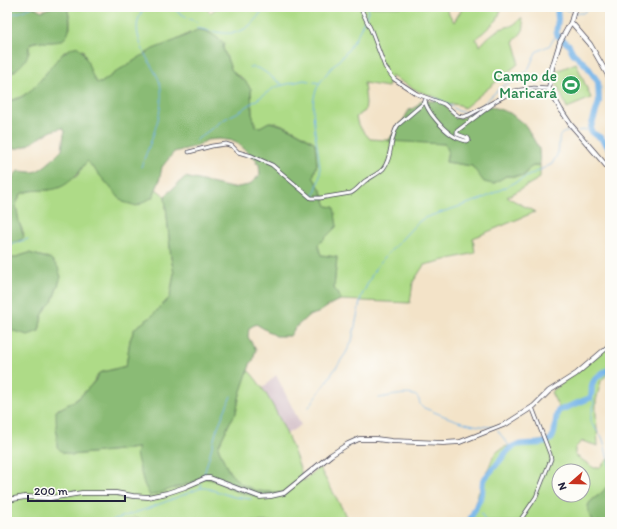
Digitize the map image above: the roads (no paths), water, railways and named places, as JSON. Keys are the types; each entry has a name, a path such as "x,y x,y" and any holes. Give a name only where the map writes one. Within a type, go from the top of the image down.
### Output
{"street":[{"path":"360,7 390,76 412,90 444,104 457,116 461,117 469,115 518,90 534,88 549,89"},
{"path":"575,7 571,22 560,42 552,68 549,89 574,129 610,170"},
{"path":"571,22 590,44 610,79"},
{"path":"426,97 425,102 429,110 452,136 468,141 468,138 457,134 457,131 486,110 495,101"},
{"path":"189,152 226,144 232,146 238,152 272,165 311,198 351,193 366,180 384,168 388,159 395,129 425,102"},
{"path":"7,500 25,497 50,498 82,493 116,493 148,497 167,493 206,478 210,478 260,497 284,493 348,444 359,439 443,443 460,442 506,424 532,407 548,391 576,374 610,345"},
{"path":"519,522 536,497 551,456 532,407"}],"waterway":[{"path":"7,15 32,7"},
{"path":"141,167 158,119 161,100 161,87 157,75 143,51 139,39 137,27 138,19 145,7"},
{"path":"170,7 197,22"},
{"path":"196,28 223,33 243,30 249,26 266,7"},
{"path":"366,17 369,7"},
{"path":"557,7 558,19 556,34 569,45 573,53 587,66 598,82 599,102 591,127 591,132 601,138 610,149"},
{"path":"559,7 571,11"},
{"path":"575,13 583,13 590,7"},
{"path":"314,196 320,173 313,111 315,93 325,75 351,46 364,20"},
{"path":"432,98 443,101 458,111 467,113 471,112 481,106 502,86 513,82 528,70 536,52 550,45 556,35"},
{"path":"249,67 262,70 282,84"},
{"path":"195,141 223,120 242,110 275,87 304,80 319,83"},
{"path":"578,131 591,129"},
{"path":"309,407 346,353 352,341 361,297 375,269 416,224 424,218 482,199 552,164 558,152 561,134 574,131"},
{"path":"7,245 28,239"},
{"path":"469,522 482,494 483,480 507,452 514,446 542,443 550,440 553,435 558,411 590,398 592,393 592,385 597,377 610,369"},
{"path":"379,398 411,394 418,398 422,407 439,414 465,423 484,427 493,427"},
{"path":"592,395 594,404 591,415 591,423 602,437 608,459 610,474"},
{"path":"203,478 217,429 231,396"},
{"path":"498,431 511,448"},
{"path":"107,522 152,507 201,488 206,488 234,497 251,499"},
{"path":"476,509 483,516 485,522"}],"place":[{"name":"Campo de Maricará","path":"571,85"}]}
